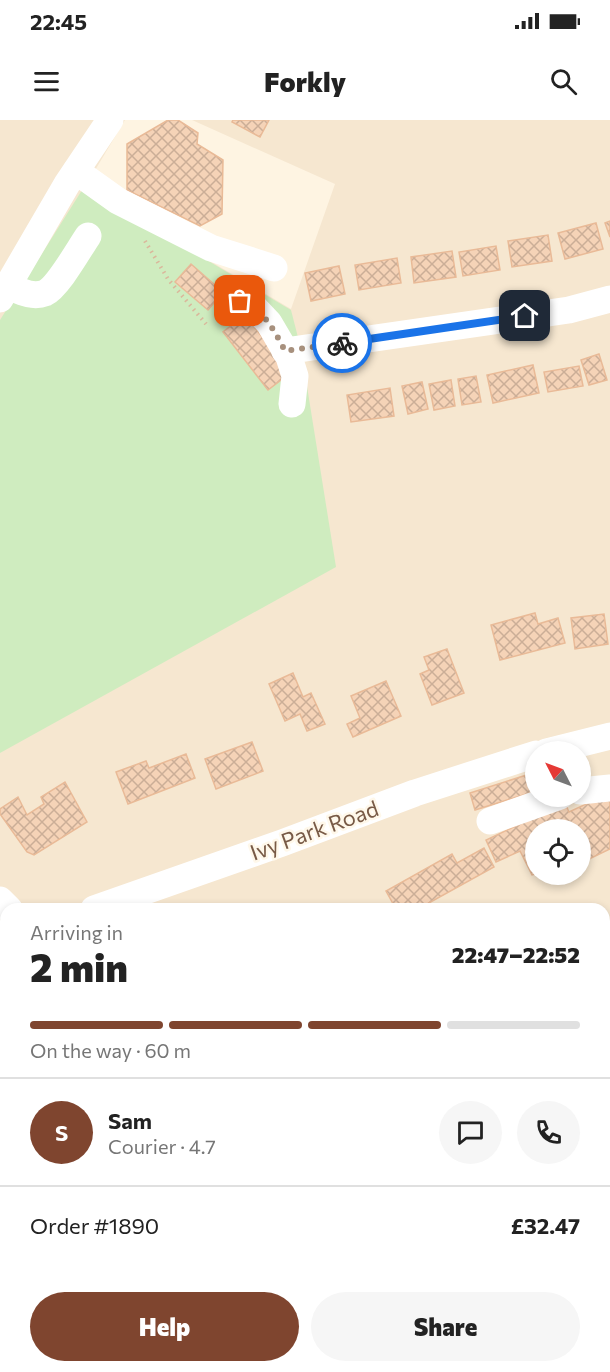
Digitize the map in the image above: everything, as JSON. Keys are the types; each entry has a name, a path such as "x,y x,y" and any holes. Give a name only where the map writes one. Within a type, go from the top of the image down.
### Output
{"street":[{"path":"87,236 63,273 46,292 33,295 21,292 6,281 110,120"},
{"path":"76,171 118,201 211,248 274,268"},
{"path":"293,350 569,310 610,299"},
{"path":"240,301 252,305 293,350 292,404"},
{"path":"591,741 610,736"},
{"name":"Ivy Park Road","path":"111,903 415,793 525,758"},
{"path":"591,789 610,788"},
{"path":"490,821 529,807"}],"path":[{"path":"139,232 168,279 206,324"}],"shaded area":[{"path":"0,120 125,120 85,187 291,309 335,184 192,120 610,120 610,903 0,903"}],"green space":[{"path":"84,187 291,310 301,349 336,567 0,753 0,320"}],"building":[{"path":"168,120 178,120 198,133 197,144 223,160 222,214 200,226 127,190 127,144"},
{"path":"233,120 269,120 260,137 232,122"},
{"path":"610,221 610,237 605,223"},
{"path":"596,223 603,249 565,259 558,233"},
{"path":"548,235 552,261 512,267 508,241"},
{"path":"496,246 500,270 463,276 459,252"},
{"path":"452,251 456,277 414,283 411,257"},
{"path":"397,258 401,283 359,290 355,265"},
{"path":"191,264 223,292 208,310 175,282"},
{"path":"339,266 345,294 311,301 305,273"},
{"path":"245,315 290,373 268,390 223,332"},
{"path":"599,354 607,380 589,385 581,360"},
{"path":"533,365 539,393 493,403 487,375"},
{"path":"579,366 583,386 548,392 544,372"},
{"path":"476,376 481,402 462,405 458,379"},
{"path":"451,380 455,406 434,410 429,384"},
{"path":"422,382 428,409 408,414 402,386"},
{"path":"390,388 394,416 351,422 347,395"},
{"path":"535,613 538,624 558,618 565,643 500,660 491,625"},
{"path":"604,614 608,644 575,649 571,618"},
{"path":"447,649 464,693 432,705 420,674 429,670 424,657"},
{"path":"293,673 303,697 311,693 325,724 307,731 300,714 285,721 269,684"},
{"path":"386,681 401,716 353,737 347,724 360,718 351,696"},
{"path":"252,742 263,771 216,789 205,759"},
{"path":"186,754 195,778 128,804 116,772 146,761 149,768"},
{"path":"525,776 525,794 475,810 470,793"},
{"path":"65,782 87,822 34,855 27,852 0,814 0,809 18,797 27,815 44,804 41,797"},
{"path":"610,793 610,849 591,858 591,819 531,819 556,807 567,807 569,812 580,807 591,807 591,802"},
{"path":"525,822 525,861 520,851 496,862 486,840"},
{"path":"484,848 494,867 429,903 393,903 386,891 452,854 457,863"}],"way so far":[{"path":"240,301 252,305 270,323 285,351 342,343"}],"route":[{"path":"342,343 525,316"}]}
